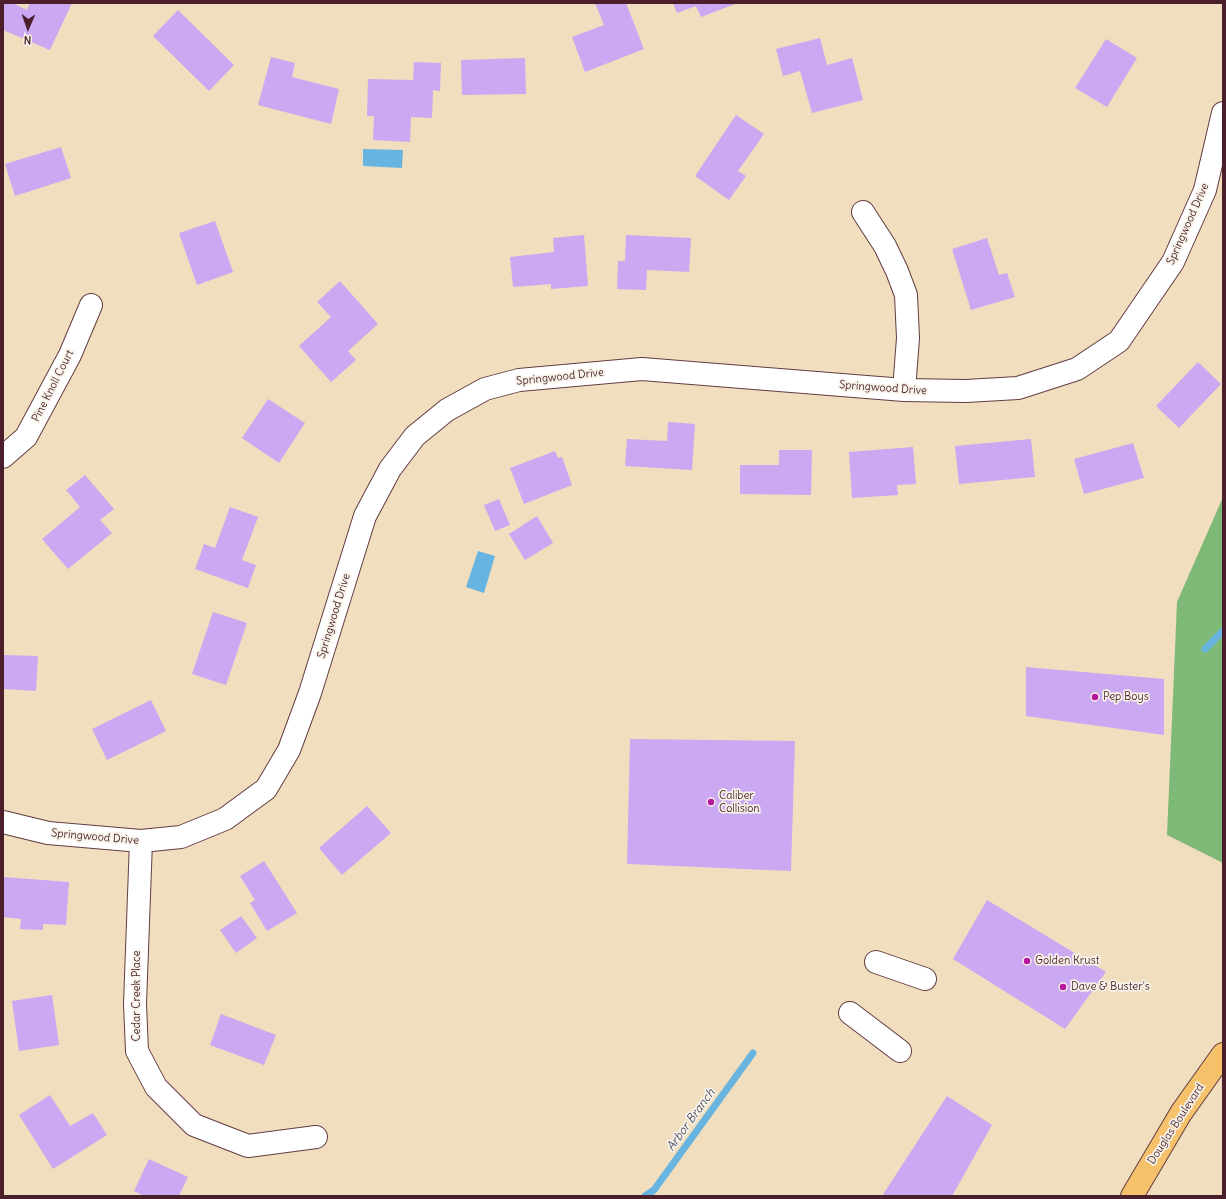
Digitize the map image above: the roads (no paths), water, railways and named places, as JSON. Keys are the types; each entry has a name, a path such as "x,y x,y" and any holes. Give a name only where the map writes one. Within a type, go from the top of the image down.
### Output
{"main road":[{"name":"Douglas Boulevard","path":"1132,1196 1181,1113 1223,1054"}],"street":[{"name":"Springwood Drive","path":"3,822 48,833 141,841 181,837 225,819 266,789 292,743 310,693 365,516 390,469 415,436 448,410 485,389 518,380 642,369 904,390 966,391 1018,388 1077,369 1119,341 1172,262 1205,190 1223,113"},
{"path":"863,212 885,246 906,295 908,338 904,390"},
{"name":"Pine Knoll Court","path":"3,457 26,437 70,355 91,305"},
{"name":"Cedar Creek Place","path":"141,841 135,1004 137,1051 156,1087 194,1125 248,1146 316,1137"},
{"path":"876,962 925,979"},
{"path":"850,1013 900,1051"}],"water":[{"path":"363,149 403,150 402,168 363,166"},
{"path":"478,551 495,556 484,593 466,587"}],"waterway":[{"name":"Arbor Branch","path":"1205,649 1223,631"},
{"name":"Arbor Branch","path":"645,1196 654,1190 753,1053"}],"place":[{"name":"Pep Boys","path":"1095,697"},
{"name":"Caliber Collision","path":"711,802"},
{"name":"Golden Krust","path":"1027,961"},
{"name":"Dave & Buster's","path":"1063,987"}]}
